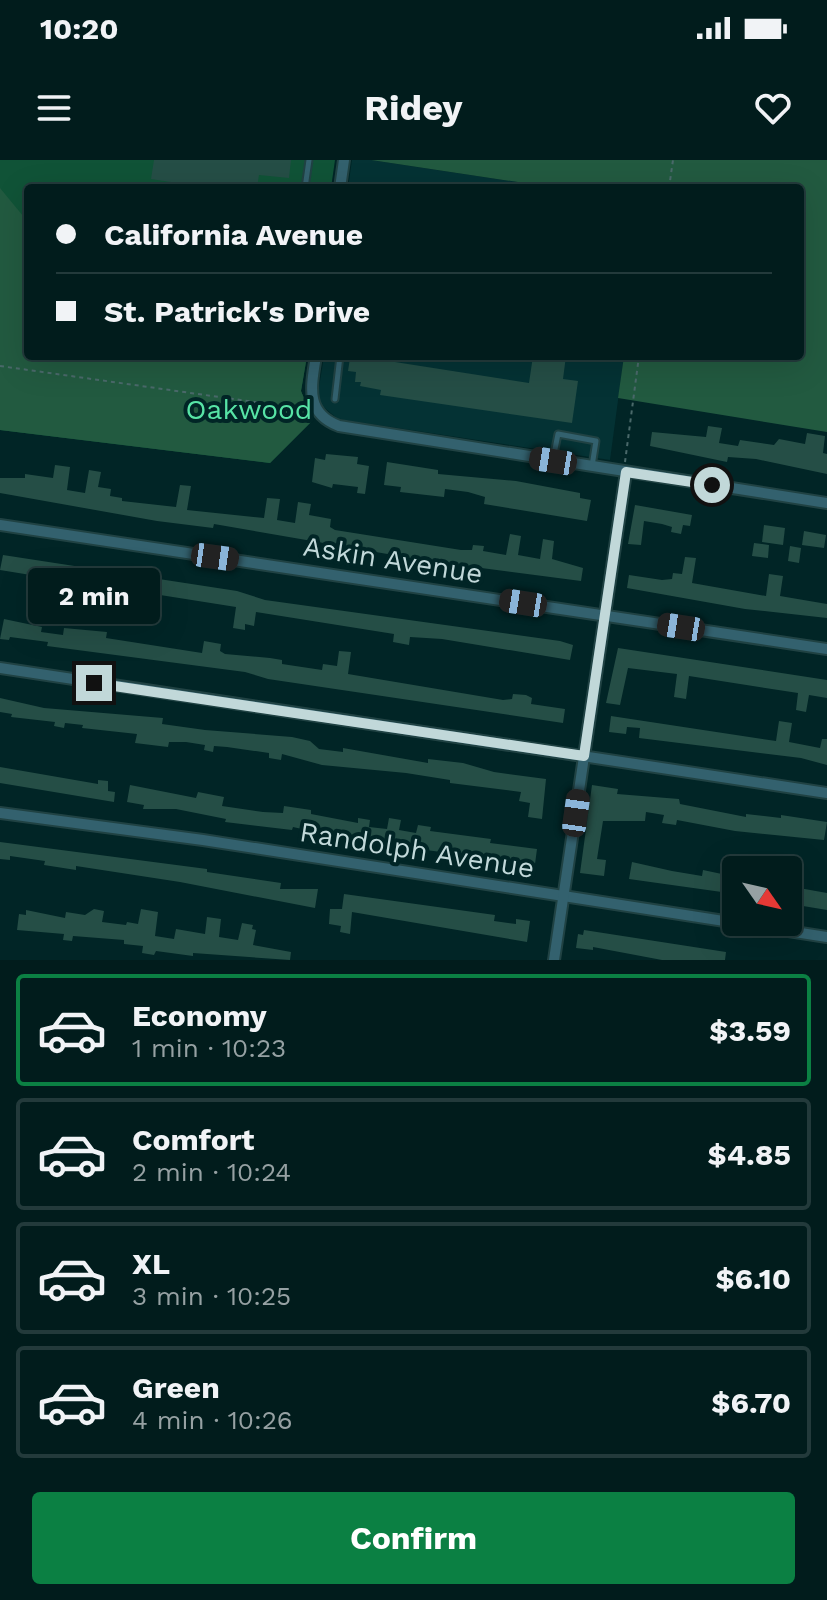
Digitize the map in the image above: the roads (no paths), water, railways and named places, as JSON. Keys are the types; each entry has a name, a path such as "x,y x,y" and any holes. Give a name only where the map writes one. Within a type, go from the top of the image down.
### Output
{"street":[{"path":"341,184 344,160"},
{"path":"316,360 310,410 324,421 339,426 827,503"},
{"path":"554,960 626,472"},
{"name":"Askin Avenue","path":"0,525 827,649"},
{"path":"0,668 827,793"},
{"name":"Randolph Avenue","path":"0,813 827,937"}],"lane":[{"path":"306,184 309,160"},
{"path":"335,399 340,360"},
{"path":"553,461 558,434 596,441 592,467"}],"park label":[{"name":"Oakwood","path":"249,409"}]}
